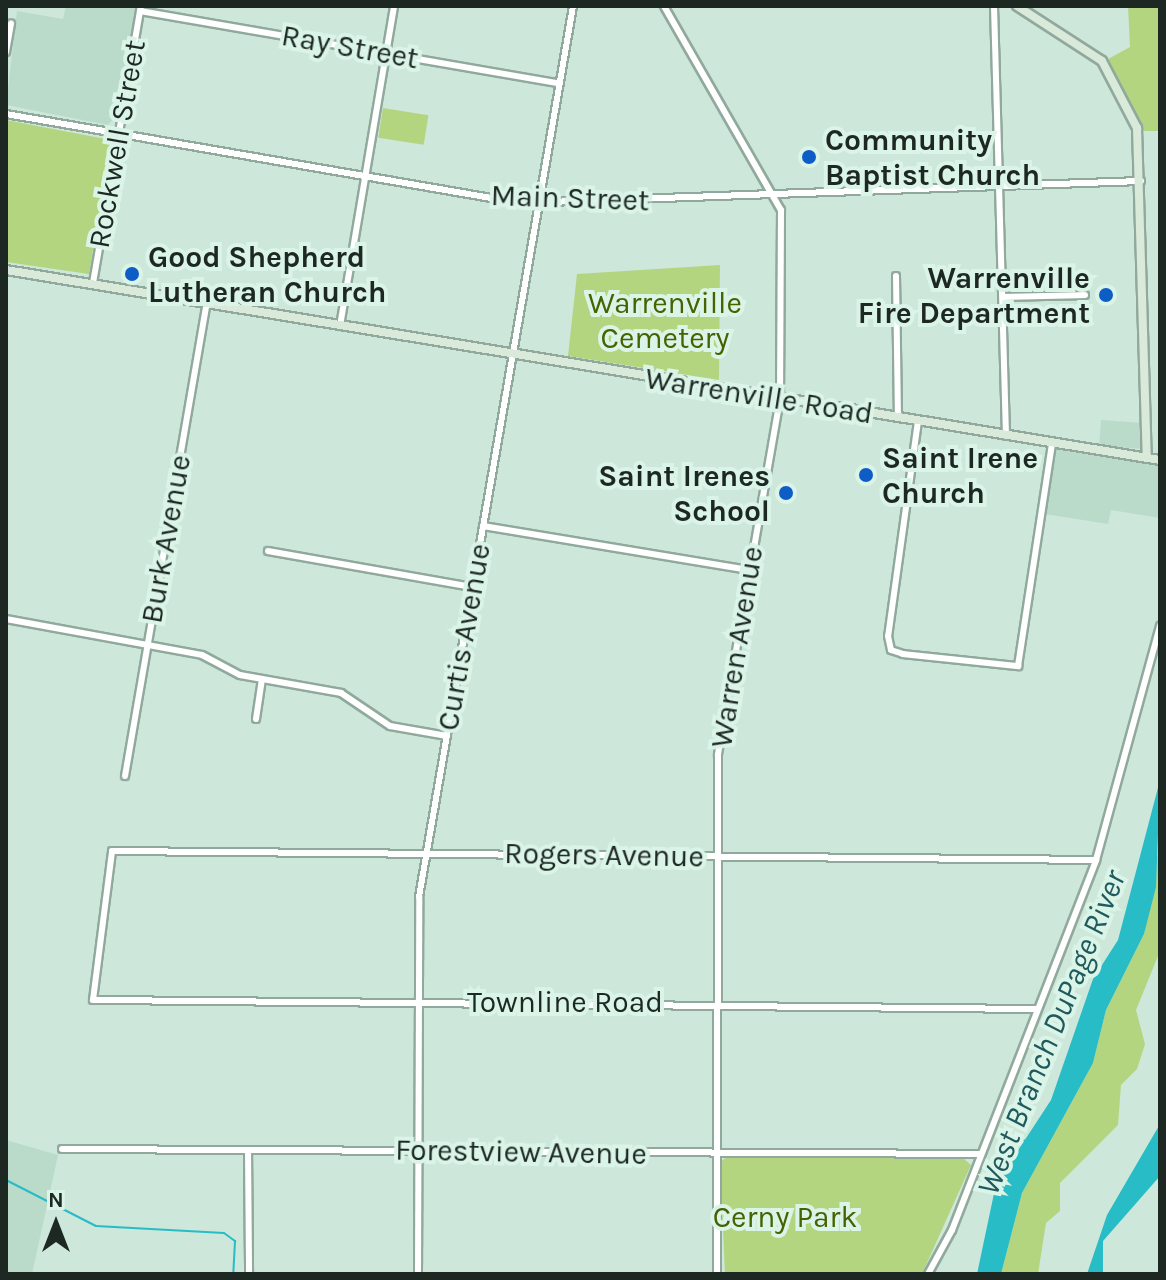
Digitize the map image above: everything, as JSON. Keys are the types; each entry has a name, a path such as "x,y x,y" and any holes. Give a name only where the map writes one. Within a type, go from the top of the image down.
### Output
{"main road":[{"path":"1017,6 1110,70 1137,128 1147,458"},
{"name":"Warrenville Road","path":"6,268 513,355 1160,460"}],"street":[{"path":"340,326 394,6"},
{"name":"Curtis Avenue","path":"418,1274 418,1002 426,853 573,6"},
{"path":"994,6 1005,297 1006,436"},
{"path":"667,7 778,198"},
{"name":"Ray Street","path":"141,8 559,83"},
{"name":"Rockwell Street","path":"93,283 141,8"},
{"path":"6,52 11,23"},
{"name":"Main Street","path":"6,114 538,204 778,198 1141,181"},
{"name":"Warren Avenue","path":"717,1274 718,755 780,399 778,198"},
{"path":"896,276 898,418"},
{"path":"1005,297 1085,295"},
{"name":"Burk Avenue","path":"125,776 207,303"},
{"path":"918,421 888,639 903,654 993,666 1018,666 1052,444"},
{"path":"483,526 750,570"},
{"path":"268,551 472,587"},
{"path":"6,619 202,655 262,679 341,693 390,726 447,736"},
{"path":"928,1274 980,1154 1096,860 1160,626"},
{"path":"256,719 262,679"},
{"name":"Rogers Avenue","path":"93,1000 112,851 1096,860"},
{"name":"Townline Road","path":"93,1000 718,1003 1036,1009"},
{"name":"Forestview Avenue","path":"62,1149 980,1154"},
{"path":"248,1150 249,1274"}],"shaded area":[{"path":"66,6 136,6 118,113 108,125 6,105 17,11 63,19"},
{"path":"1101,420 1143,423 1141,449 1099,446"},
{"path":"1054,449 1160,466 1160,518 1111,510 1108,524 1045,514"},
{"path":"6,1140 58,1155 32,1274 6,1274"}],"green space":[{"path":"1128,6 1160,6 1160,131 1144,131 1108,59 1130,47"},
{"path":"383,108 428,115 424,145 378,138"},
{"path":"6,120 111,140 89,274 6,262"},
{"name":"Warrenville Cemetery","path":"720,265 719,380 568,356 577,274"},
{"path":"1160,841 1160,951 1136,1010 1145,1044 1137,1069 1121,1085 1118,1125 1060,1183 1060,1211 1046,1223 1038,1274 1001,1274 1022,1193 1093,1063 1106,1010 1144,934"},
{"name":"Cerny Park","path":"727,1157 962,1157 971,1165 922,1274 725,1274 720,1162"}],"water":[{"path":"1160,780 1156,887 1144,934 1106,1010 1093,1063 1022,1193 1001,1274 977,1274 996,1184 1051,1100 1093,979 1118,940"},
{"path":"1160,1124 1160,1176 1103,1241 1103,1274 1087,1274 1107,1215"}],"waterway":[{"name":"West Branch DuPage River","path":"1020,1137 1028,1144"},
{"path":"6,1180 96,1226 224,1233 235,1241 233,1274"}],"place":[{"name":"Community Baptist Church","path":"809,157"},
{"name":"Good Shepherd Lutheran Church","path":"132,274"},
{"name":"Warrenville Fire Department","path":"1106,295"},
{"name":"Saint Irene Church","path":"866,475"},
{"name":"Saint Irenes School","path":"786,493"}]}
